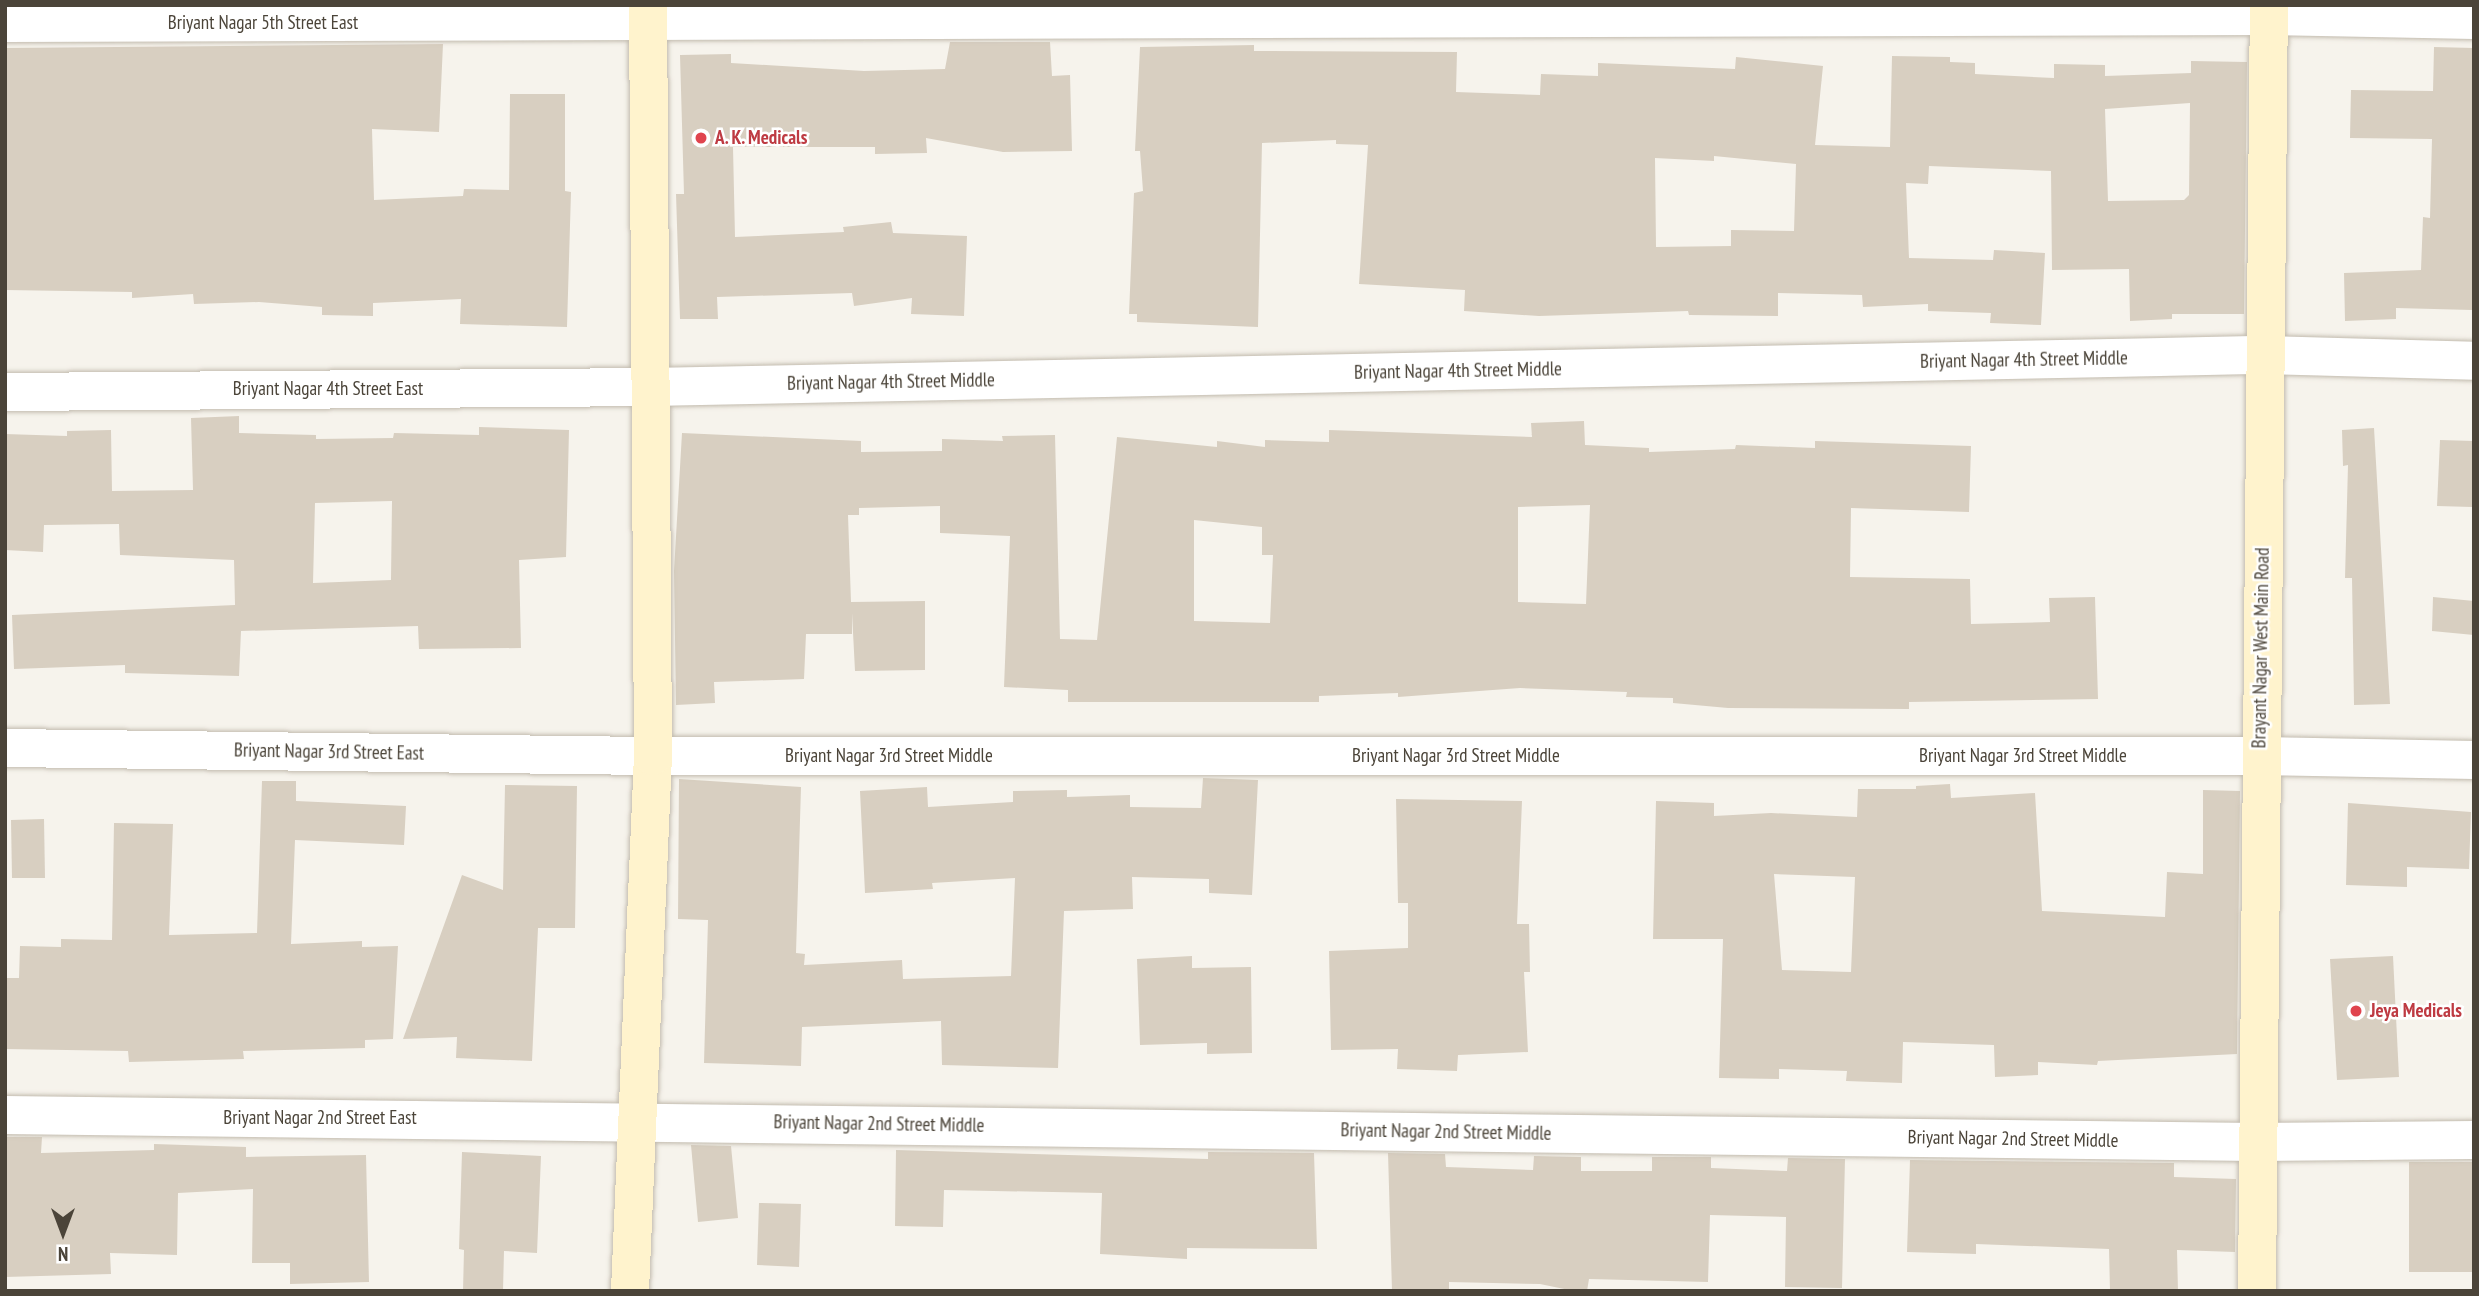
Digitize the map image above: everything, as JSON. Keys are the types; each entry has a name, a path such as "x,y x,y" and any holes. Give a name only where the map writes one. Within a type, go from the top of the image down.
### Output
{"street":[{"name":"Briyant Nagar 5th Street East","path":"5,23 648,13 2269,11 2474,20"},
{"name":"Brayant Nagar West Main Road","path":"2258,1291 2256,1142 2259,756 2269,11"},
{"path":"630,1291 653,755 648,13"},
{"name":"Briyant Nagar 4th Street Middle","path":"650,387 2265,355 2474,361"},
{"name":"Briyant Nagar 4th Street East","path":"5,392 650,387"},
{"name":"Briyant Nagar 3rd Street East","path":"5,748 653,755"},
{"name":"Briyant Nagar 3rd Street Middle","path":"653,755 2259,756 2474,760"},
{"name":"Briyant Nagar 2nd Street East","path":"5,1115 636,1121"},
{"name":"Briyant Nagar 2nd Street Middle","path":"636,1121 2256,1142 2474,1140"}],"building":[{"path":"950,42 1050,42 1052,76 1070,75 1072,151 1003,152 926,138 927,153 875,154 875,147 733,147 735,237 844,232 843,227 891,222 893,233 967,236 964,316 911,314 912,298 854,306 852,293 717,297 718,319 680,319 676,194 684,194 680,55 731,54 731,63 864,71 945,69"},
{"path":"443,44 439,132 372,129 374,200 463,196 464,189 509,190 510,94 565,94 565,191 571,192 567,327 460,324 461,299 373,303 373,316 322,315 322,307 259,302 194,304 193,294 132,298 132,292 5,290 5,48"},
{"path":"1254,45 1254,51 1457,52 1456,92 1540,95 1541,74 1598,76 1598,63 1735,69 1736,57 1823,66 1815,145 1890,147 1892,56 1950,57 1950,62 1975,63 1975,74 2054,78 2054,64 2105,65 2105,76 2191,73 2191,61 2247,62 2244,314 2172,314 2172,319 2130,321 2129,269 2052,270 2051,171 1929,166 1928,184 1906,183 1909,258 1993,260 1994,250 2045,253 2041,325 1990,323 1991,313 1928,311 1928,304 1863,307 1862,295 1778,293 1778,316 1689,315 1688,311 1539,316 1464,311 1465,290 1359,284 1368,145 1336,144 1336,140 1262,143 1258,327 1137,322 1137,314 1129,314 1134,193 1143,191 1140,151 1135,151 1140,47","holes":["2190,103 2189,195 2184,200 2108,201 2105,109","1714,156 1796,164 1794,231 1731,230 1731,246 1656,247 1655,158 1714,161"]},
{"path":"2434,47 2474,48 2472,310 2396,308 2396,319 2345,321 2344,273 2421,270 2423,217 2430,218 2432,139 2350,138 2351,90 2433,91"},
{"path":"239,416 239,433 316,435 316,439 393,438 394,433 479,435 479,427 569,430 566,557 519,560 521,648 419,649 418,626 241,631 239,676 125,673 125,665 14,669 12,615 235,605 234,560 120,555 119,524 44,525 43,552 5,550 5,434 67,436 67,431 111,430 112,491 193,490 191,418","holes":["392,501 391,580 313,583 315,503"]},
{"path":"1584,421 1585,445 1649,448 1649,452 1735,449 1736,445 1815,448 1815,441 1971,446 1969,512 1851,508 1850,577 1970,579 1971,624 2050,622 2049,598 2095,597 2098,699 1909,702 1909,709 1728,708 1673,703 1673,698 1626,697 1627,692 1520,688 1398,697 1398,693 1319,696 1319,702 1068,702 1068,690 1004,687 1010,536 940,533 940,506 859,508 859,515 848,515 851,602 925,601 925,670 855,671 852,613 852,634 806,634 804,679 714,682 715,703 676,705 674,571 682,433 861,441 861,452 942,451 942,439 1003,441 1002,436 1055,435 1060,639 1097,640 1117,437 1217,447 1217,441 1265,447 1265,440 1329,442 1329,430 1532,437 1531,423","holes":["1590,505 1586,604 1518,602 1518,507","1194,520 1262,527 1262,555 1273,555 1270,623 1194,621"]},
{"path":"2374,428 2390,704 2354,705 2352,578 2345,578 2348,465 2343,466 2342,430"},
{"path":"2440,440 2474,441 2472,507 2437,506"},
{"path":"2433,597 2474,601 2474,635 2432,631"},
{"path":"1203,778 1258,780 1252,895 1209,893 1209,879 1132,877 1133,909 1064,911 1058,1068 942,1065 941,1021 802,1027 801,1066 704,1063 708,920 678,919 679,779 801,787 796,953 805,954 804,965 902,960 903,979 1011,976 1015,878 932,883 933,889 865,893 860,791 927,787 928,807 1013,802 1013,791 1067,790 1067,797 1130,795 1130,807 1201,808"},
{"path":"262,781 296,781 296,801 406,806 404,845 295,840 291,944 362,941 362,947 398,946 393,1039 365,1040 365,1048 243,1051 244,1059 129,1062 128,1051 5,1049 5,978 19,978 20,946 61,947 61,939 112,940 114,823 173,824 169,935 257,933"},
{"path":"1950,784 1951,798 2035,793 2042,911 2165,917 2167,872 2203,874 2203,790 2240,791 2237,1054 2098,1061 2097,1065 2038,1062 2038,1075 1995,1077 1994,1045 1903,1042 1902,1083 1846,1081 1847,1071 1779,1069 1779,1079 1719,1078 1723,939 1653,939 1656,801 1714,803 1714,816 1771,813 1857,817 1858,789 1916,789 1916,786","holes":["1774,874 1855,877 1851,972 1782,970"]},
{"path":"505,785 577,786 575,928 538,928 532,1061 456,1058 457,1037 403,1039 462,875 503,890"},
{"path":"1396,799 1522,801 1517,924 1529,924 1530,972 1524,972 1528,1052 1458,1055 1457,1071 1397,1069 1398,1049 1331,1050 1329,951 1408,948 1408,903 1398,903"},
{"path":"2348,803 2471,812 2469,869 2407,867 2407,887 2346,885"},
{"path":"44,819 45,878 12,878 11,820"},
{"path":"1192,956 1192,968 1251,967 1252,1053 1207,1054 1207,1043 1140,1045 1137,959"},
{"path":"2393,956 2399,1077 2337,1080 2330,959"},
{"path":"5,1137 42,1137 41,1153 154,1150 154,1144 246,1147 246,1157 366,1155 369,1282 290,1284 290,1263 252,1263 253,1189 178,1193 177,1255 110,1253 111,1274 5,1277"},
{"path":"691,1145 731,1146 738,1218 698,1222"},
{"path":"896,1150 1208,1159 1208,1152 1314,1153 1317,1249 1187,1248 1187,1259 1100,1254 1102,1193 944,1190 943,1227 895,1226"},
{"path":"462,1152 541,1156 537,1253 504,1251 503,1291 463,1291 464,1250 459,1249"},
{"path":"1388,1153 1445,1154 1446,1167 1533,1170 1534,1156 1581,1157 1581,1171 1652,1171 1652,1157 1711,1157 1711,1168 1787,1171 1788,1158 1845,1159 1842,1288 1785,1287 1786,1217 1710,1215 1708,1282 1589,1279 1587,1291 1574,1291 1540,1284 1449,1282 1449,1291 1392,1291"},
{"path":"1910,1160 2174,1163 2174,1177 2236,1179 2235,1252 2177,1250 2178,1291 2110,1291 2109,1249 1976,1244 1976,1254 1907,1252"},
{"path":"2409,1162 2474,1162 2474,1272 2409,1272"},
{"path":"759,1203 801,1204 799,1267 757,1265"}],"place":[{"name":"A. K. Medicals","path":"701,138"},
{"name":"Jeya Medicals","path":"2356,1011"}]}
